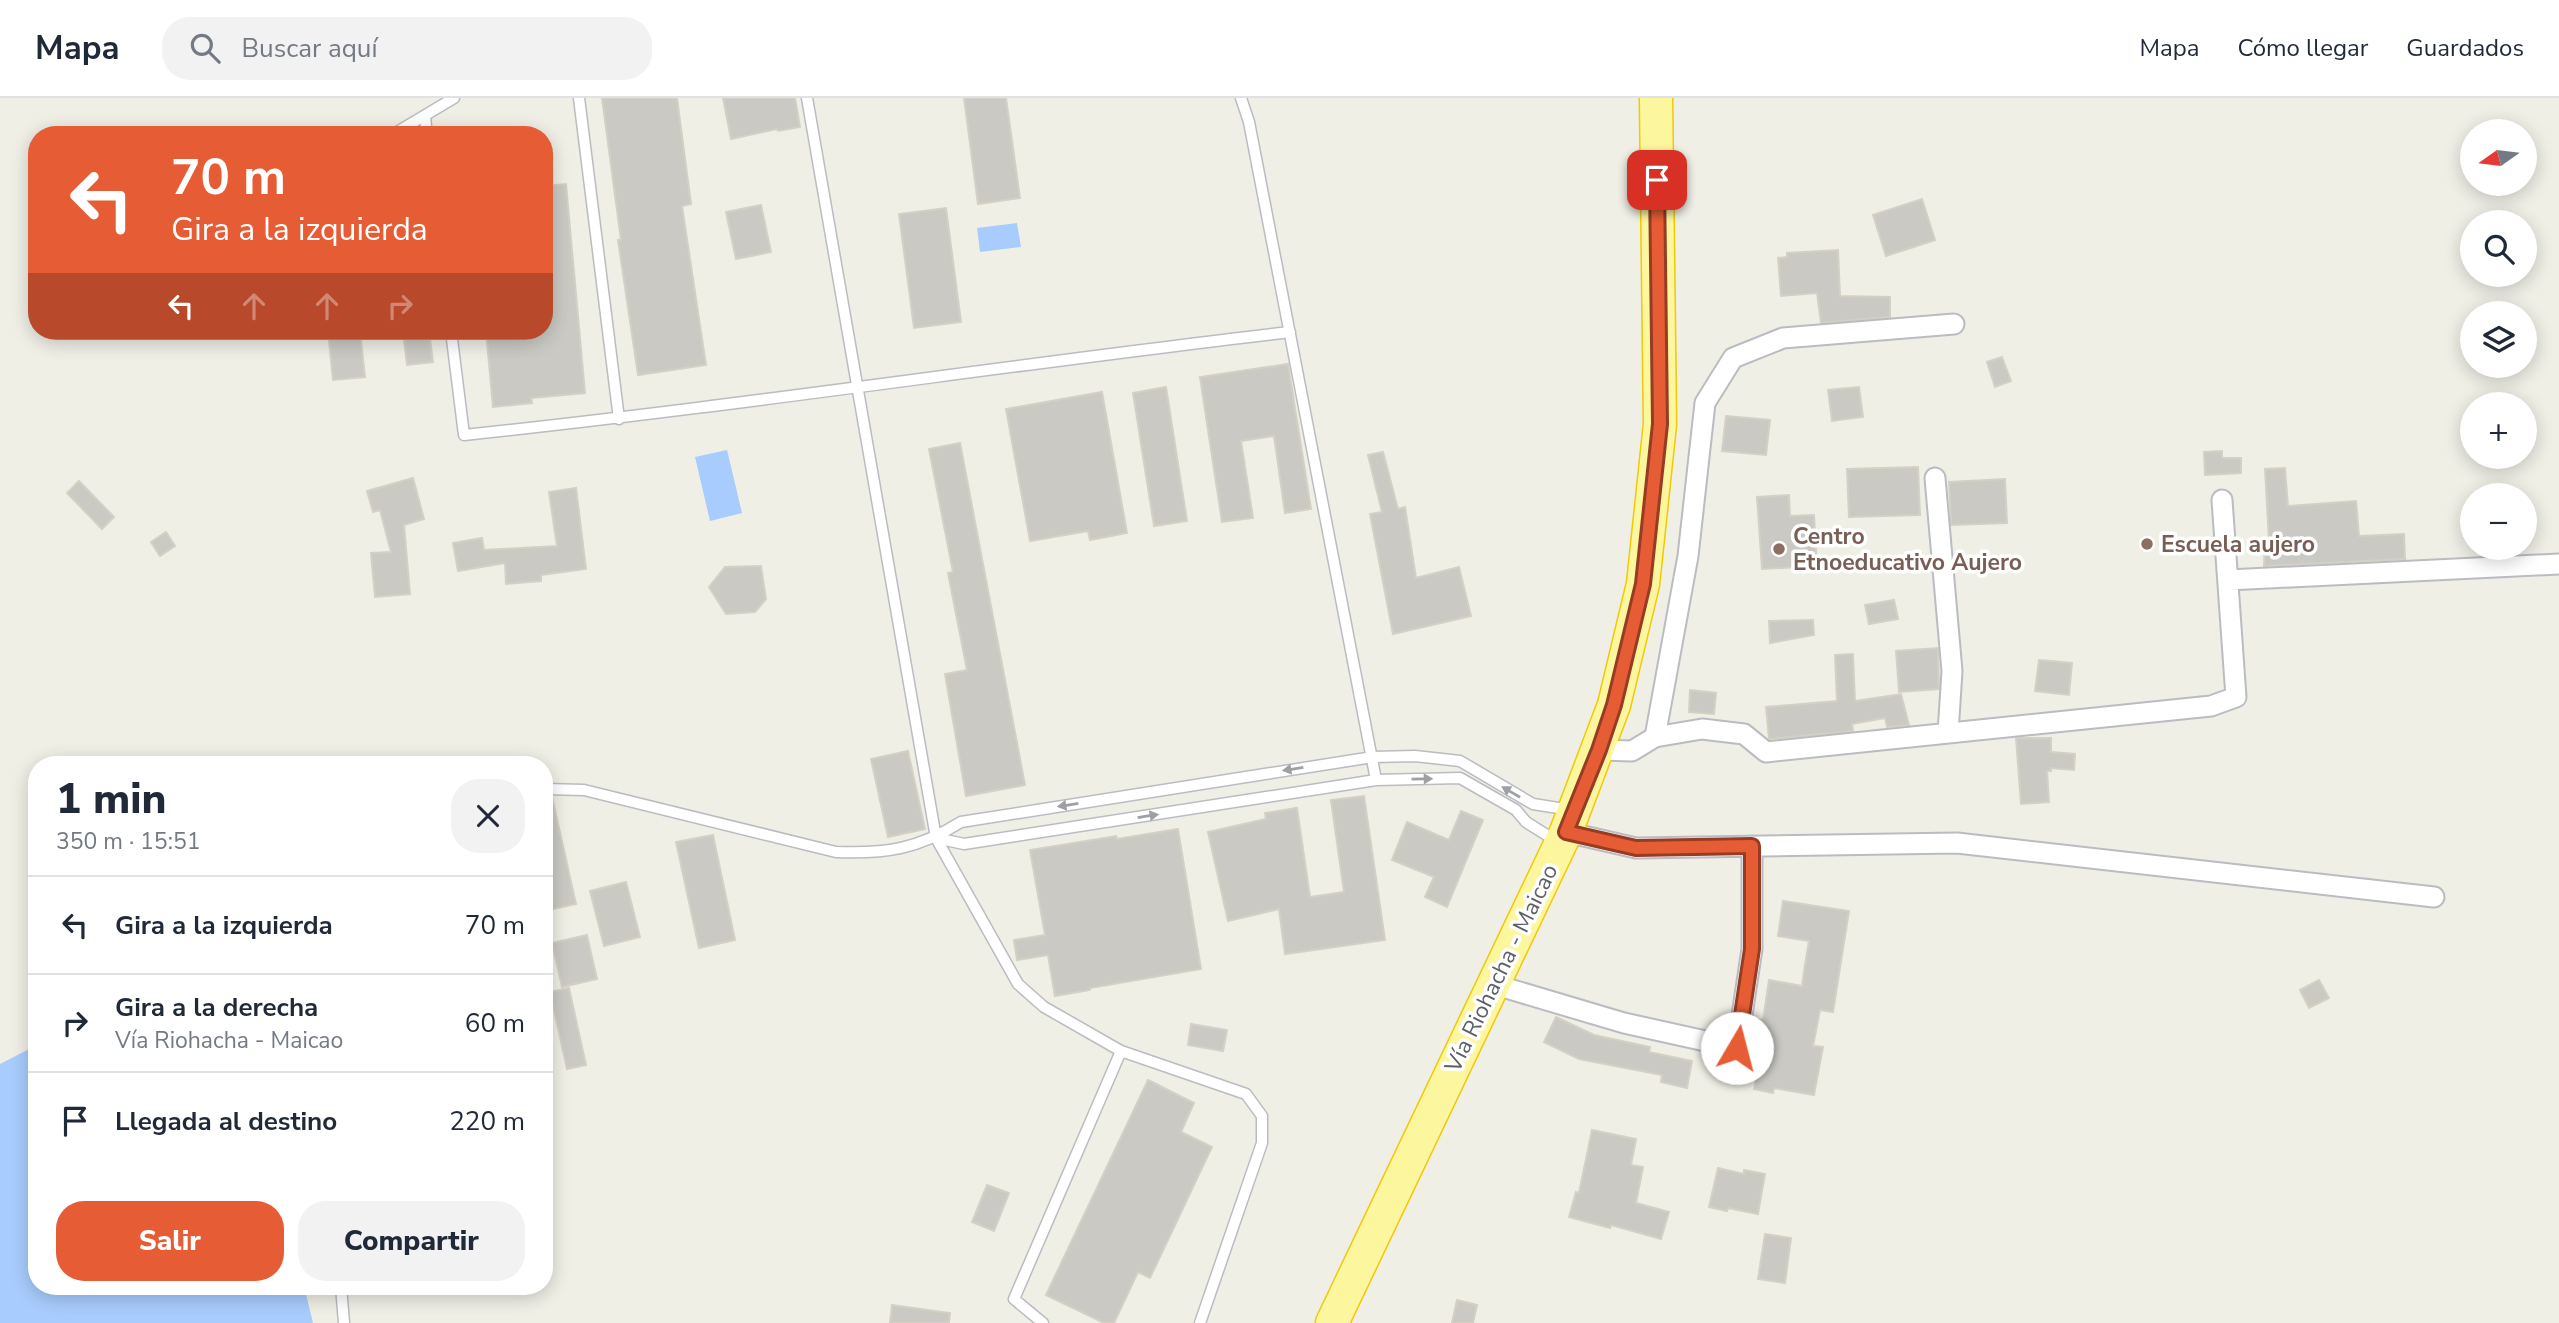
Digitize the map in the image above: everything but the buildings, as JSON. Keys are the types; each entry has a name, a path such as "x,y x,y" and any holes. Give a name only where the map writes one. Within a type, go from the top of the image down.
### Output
{"highway":[{"name":"Vía Riohacha - Maicao","path":"1332,1323 1472,1027 1496,985 1568,829 1614,705 1643,584 1660,424 1656,98"}],"street":[{"path":"1655,737 1688,556 1705,403 1733,358 1783,338 1954,324"},
{"path":"1935,478 1952,671 1948,733"},
{"path":"1599,750 1632,751 1655,737 1702,729 1744,734 1766,752 2211,706 2236,697 2222,500"},
{"path":"2228,580 2559,564"},
{"path":"1568,829 1636,848 1956,843 2434,897"},
{"path":"1496,985 1624,1023 1737,1048 1752,949 1752,846"}],"lane":[{"path":"408,126 454,98"},
{"path":"579,98 619,419"},
{"path":"807,98 936,838 1018,984 1044,1007 1121,1051 1246,1094 1262,1116 1262,1143 1200,1323"},
{"path":"1241,98 1249,122 1376,780"},
{"path":"425,117 426,126"},
{"path":"452,340 464,436 619,419 1085,356 1290,332"},
{"path":"553,789 584,790 836,852 869,853 919,845 961,822 1373,757 1415,756 1460,761 1568,829"},
{"path":"936,838 964,844 1376,780 1460,778 1516,810 1526,822 1568,829"},
{"path":"1526,822 1532,804"},
{"path":"1043,1323 1014,1299 1121,1051"},
{"path":"342,1295 344,1323"}],"water":[{"path":"1017,223 1021,247 980,252 977,228"},
{"path":"727,450 742,513 710,521 695,457"},
{"path":"28,1050 28,1295 306,1295 313,1323 0,1323 0,1064"}],"place":[{"name":"Escuela aujero","path":"2147,544"},
{"name":"Centro Etnoeducativo Aujero","path":"1779,549"}],"route":[{"path":"1657,180 1660,424 1643,584 1614,705 1566,832 1636,848 1752,846 1752,949 1737,1048"}]}
